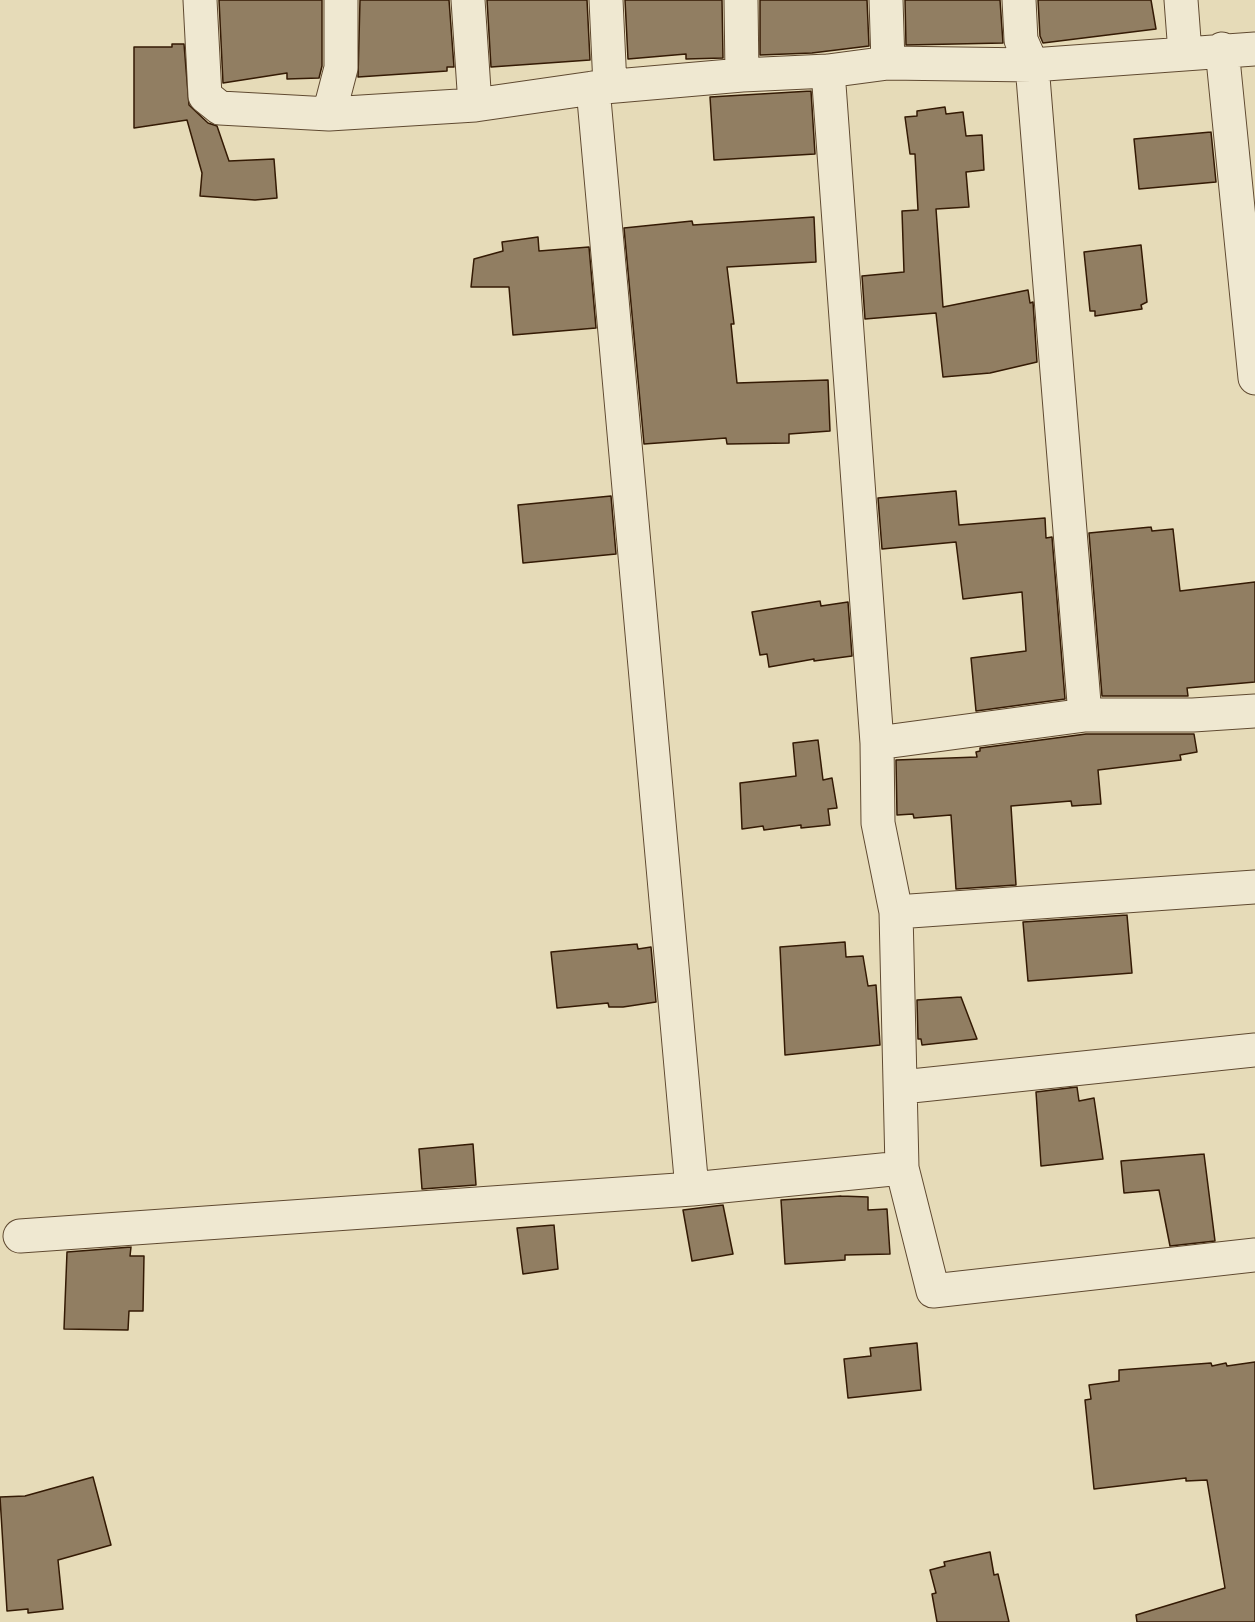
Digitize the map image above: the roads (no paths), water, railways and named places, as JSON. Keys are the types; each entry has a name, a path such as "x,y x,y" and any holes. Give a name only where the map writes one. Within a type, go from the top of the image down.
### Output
{"street":[{"path":"200,0 205,96 220,108 329,114 475,105 602,87 742,75 828,71 888,63 1032,65 1255,48"},
{"path":"329,114 341,68 341,0"},
{"path":"468,0 475,105"},
{"path":"606,0 602,87 692,1189"},
{"path":"741,0 742,75"},
{"path":"886,0 888,63"},
{"path":"1019,0 1021,40 1032,65 1085,715"},
{"path":"1180,0 1185,53"},
{"path":"1222,49 1255,378"},
{"path":"828,71 877,743 878,823 896,912 902,1087 902,1168 933,1291 1255,1255"},
{"path":"877,743 1085,715 1193,715 1255,711"},
{"path":"896,912 1255,887"},
{"path":"902,1087 1255,1050"},
{"path":"20,1236 692,1189 902,1168"}]}
